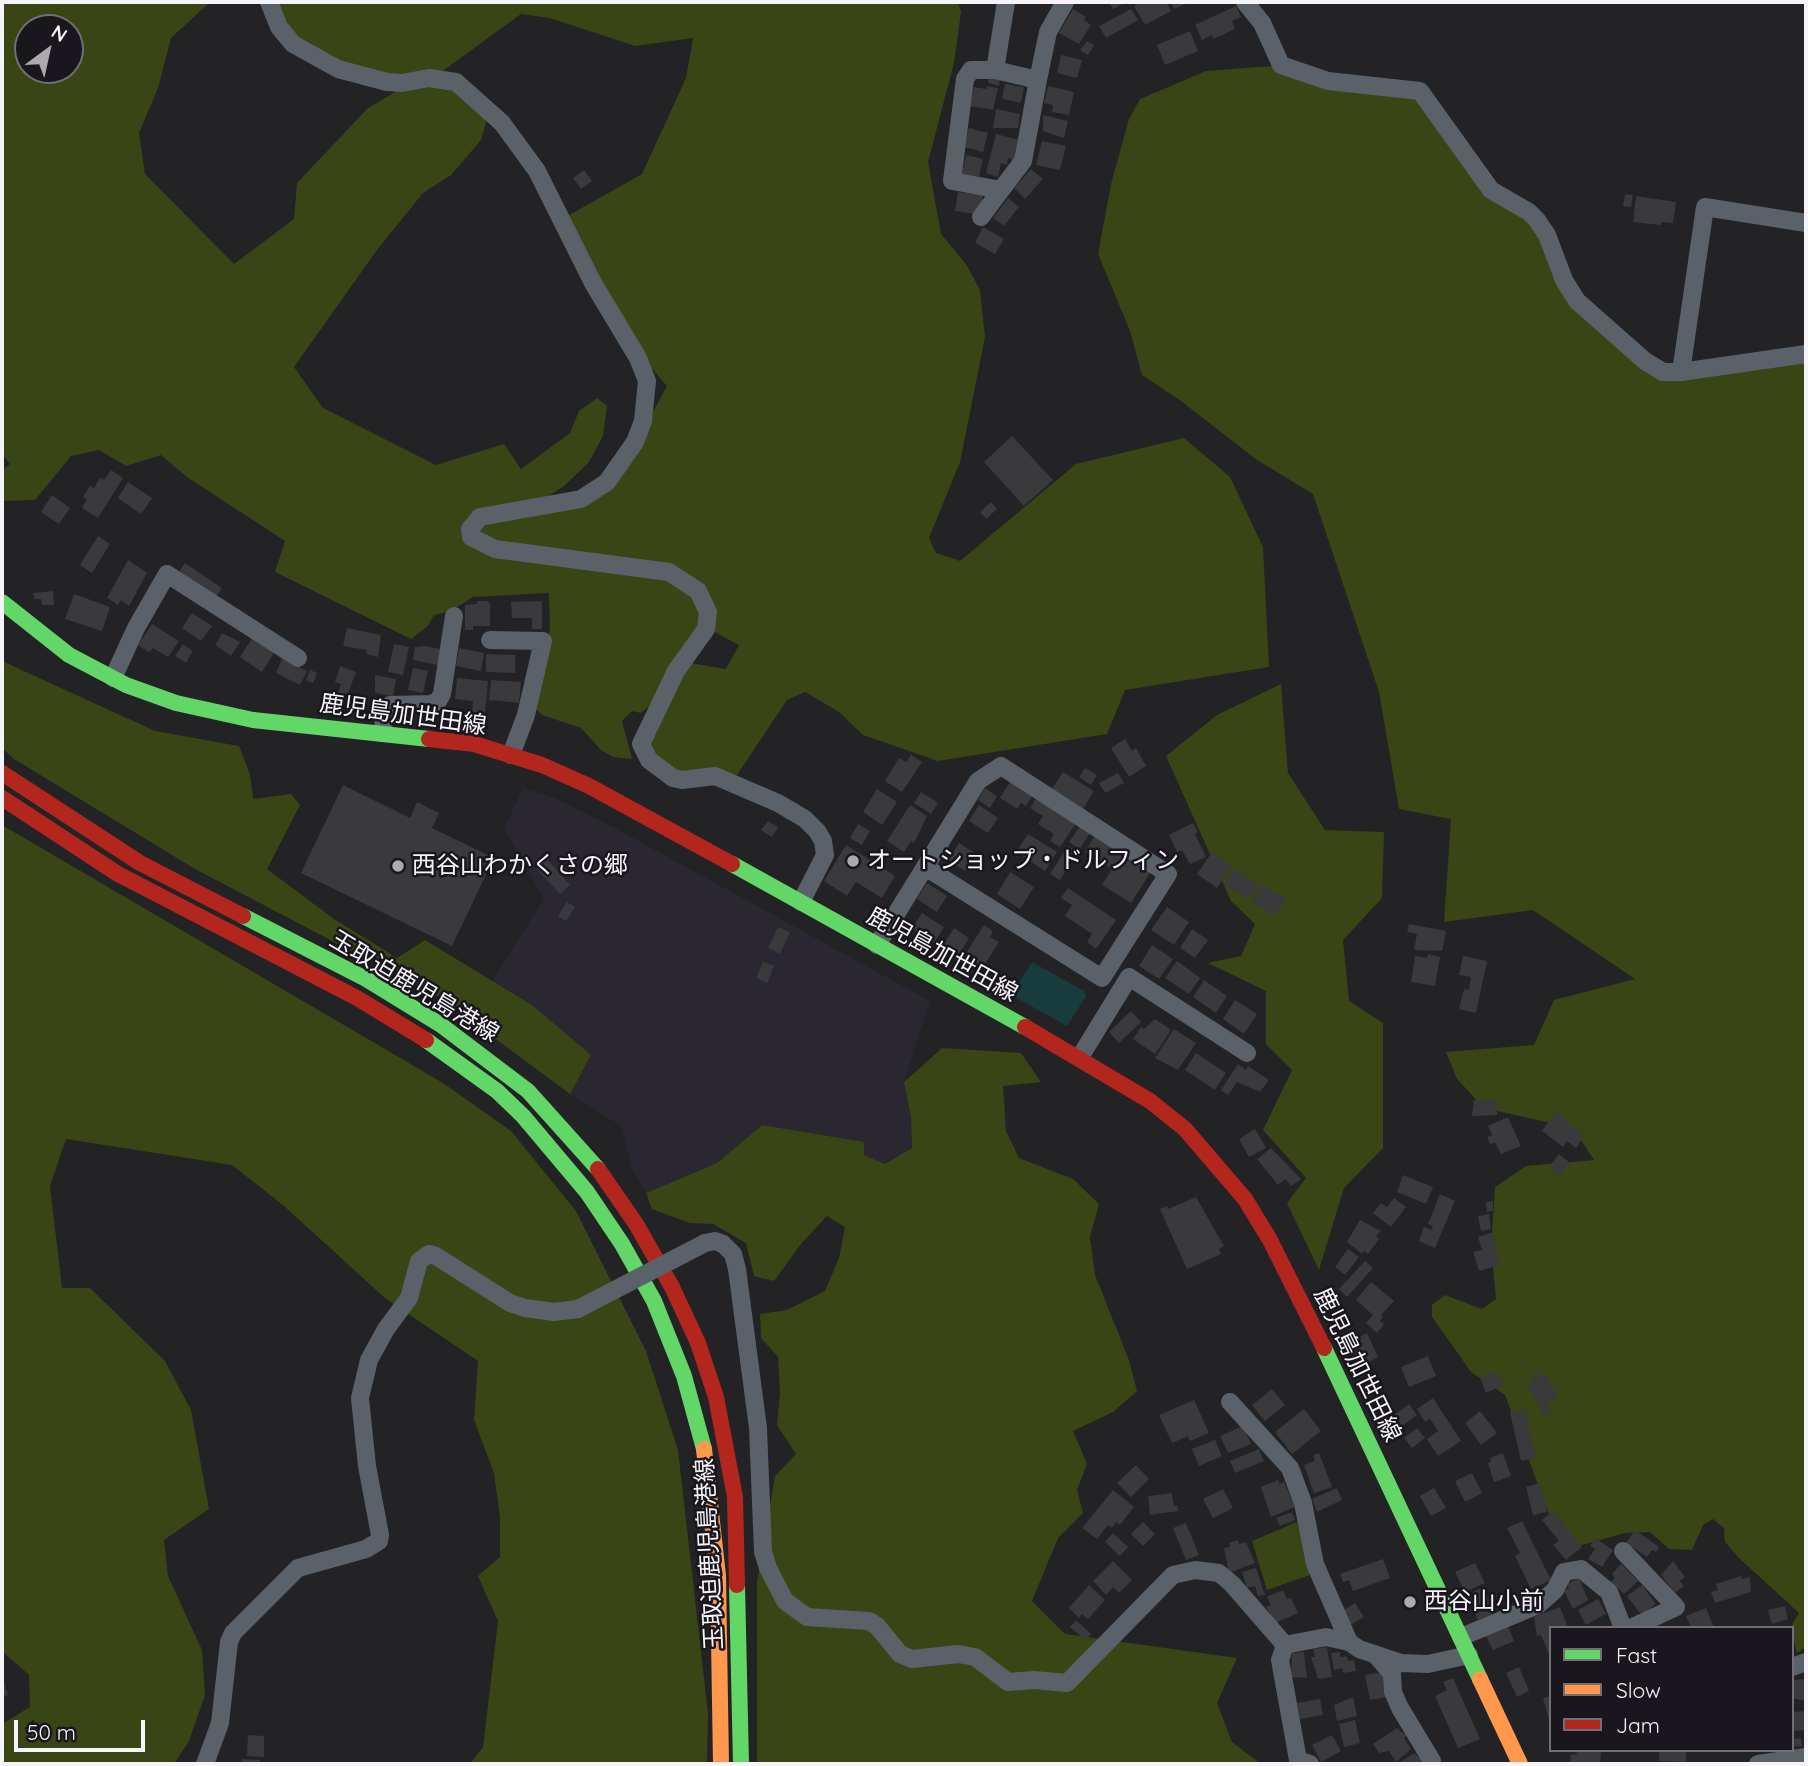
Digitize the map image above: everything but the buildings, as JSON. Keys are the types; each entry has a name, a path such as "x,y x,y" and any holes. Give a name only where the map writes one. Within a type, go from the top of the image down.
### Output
{"main road":[{"name":"鹿児島加世田線","path":"2,602 69,655 113,678 176,703 253,720 474,744 511,755 589,786 1080,1057 1150,1101 1185,1129 1245,1199 1270,1240 1461,1637 1512,1761"},
{"name":"玉取迫鹿児島港線","path":"2,773 140,863 366,979 441,1025 528,1091 594,1163 636,1224 672,1287 698,1343 716,1397 734,1497 741,1764"},
{"name":"玉取迫鹿児島港線","path":"2,798 118,874 357,998 427,1040 497,1091 523,1116 587,1192 622,1244 654,1301 684,1376 699,1427 708,1469 718,1576 721,1764"}],"street":[{"path":"269,2 279,27 293,44 338,69 387,82 402,83 429,78 456,82 502,123 537,171 593,283 638,358 647,381 643,421 635,442 607,482 581,499 480,517 470,529 471,537 495,549 669,572 698,591 708,612 706,629 676,671 641,744 649,760 673,778 682,780 715,776 778,803 805,819 823,841 825,855 801,902"},
{"path":"995,70 1006,2"},
{"path":"981,217 1023,161 1048,32 1065,2"},
{"path":"1245,2 1262,23 1281,65 1328,81 1420,91 1491,190 1529,212 1537,220 1547,234 1564,280 1577,301 1645,361 1663,372 1681,372 1806,354"},
{"path":"1001,190 952,181 965,79 971,71 995,70 1038,80"},
{"path":"1681,372 1706,207 1806,223"},
{"path":"113,678 136,628 167,574 298,658"},
{"path":"382,733 386,709 390,705 431,704 438,701 442,694 454,616"},
{"path":"490,640 542,641 526,715 511,755"},
{"path":"877,945 925,867 978,781 1001,766 1168,874 1102,978 925,867"},
{"path":"1080,1057 1129,977 1247,1054"},
{"path":"205,1764 220,1723 229,1642 233,1633 287,1575 298,1568 366,1549 379,1541 360,1398 369,1360 386,1329 409,1298 419,1261 429,1255 436,1256 510,1303 554,1312 578,1309 705,1243 715,1241 723,1244 733,1254 737,1269 758,1427 763,1552 768,1568 794,1610 807,1617 869,1621 877,1626 900,1654 912,1659 958,1654 975,1657 1008,1682 1034,1680 1067,1683 1172,1575 1195,1570 1219,1573 1286,1644"},
{"path":"1230,1402 1290,1468 1303,1503 1315,1564 1349,1642"},
{"path":"1623,1551 1676,1607 1635,1626"},
{"path":"1461,1637 1538,1605 1555,1590 1564,1572 1581,1569 1609,1592 1622,1626"},
{"path":"1286,1644 1326,1637 1349,1642 1401,1663 1428,1664 1469,1655"},
{"path":"1286,1644 1280,1660 1298,1760 1310,1764"},
{"path":"1374,1654 1392,1674 1393,1692 1400,1708 1432,1760"},
{"path":"1758,1764 1779,1755 1806,1757"}],"shaded area":[{"path":"523,788 555,798 617,829 930,1001 904,1082 911,1117 912,1148 885,1164 864,1155 864,1142 762,1125 717,1163 646,1193 632,1169 621,1126 570,1094 591,1055 532,1005 492,981 544,899 504,829"}],"green space":[{"path":"2,2 210,2 171,38 158,88 139,133 145,174 234,264 294,219 297,183 368,108 404,87 451,84 488,116 481,140 451,175 423,193 377,250 294,367 323,408 436,465 504,444 521,469 570,433 579,411 597,398 607,406 603,436 589,462 563,487 540,501 488,511 468,545 640,572 686,586 704,615 649,706 641,713 632,711 622,721 632,759 613,757 601,750 581,728 542,715 535,708 550,629 549,593 473,597 449,612 434,615 428,626 411,639 275,572 285,541 187,477 161,455 126,466 99,450 71,456 35,500 2,501 2,470 10,464 2,454"},
{"path":"273,2 958,2 961,12 954,63 928,162 941,234 966,264 980,290 985,337 960,462 929,538 936,553 960,561 1076,464 1184,438 1230,477 1263,547 1269,667 1125,690 1107,734 938,761 863,735 839,712 805,692 787,700 735,778 685,777 652,756 647,741 690,663 726,669 739,645 711,630 695,581 496,544 478,534 480,522 583,502 647,423 667,386 643,358 564,218 642,174 686,78 693,38 635,46 550,18 521,14 440,73 408,80 340,68 301,45"},
{"path":"1273,66 1417,95 1542,237 1565,291 1650,373 1806,358 1806,1647 1797,1653 1794,1626 1791,1626 1799,1613 1739,1558 1725,1542 1724,1528 1713,1519 1703,1525 1692,1550 1669,1549 1650,1532 1625,1533 1578,1546 1548,1512 1505,1395 1471,1372 1432,1317 1432,1305 1445,1295 1482,1309 1496,1299 1491,1246 1495,1187 1526,1166 1594,1160 1573,1128 1484,1108 1457,1079 1446,1052 1534,1045 1554,1000 1635,979 1533,910 1444,922 1451,819 1399,809 1379,692 1313,494 1257,460 1181,401 1142,375 1130,331 1098,254 1111,184 1129,119 1140,99 1206,71"},
{"path":"2,661 155,731 239,746 250,775 253,799 291,794 300,805 267,869 334,919 397,958 425,940 532,1005 591,1055 570,1094 439,997 195,869 14,759 2,748"},
{"path":"1281,684 1288,773 1325,830 1384,832 1382,898 1343,940 1349,1001 1383,1023 1383,1148 1344,1188 1319,1270 1287,1203 1306,1178 1263,1130 1292,1070 1266,1044 1266,991 1208,963 1241,956 1255,924 1231,901 1166,756 1217,715"},
{"path":"2,825 443,1083 511,1131 576,1211 646,1351 678,1450 708,1713 707,1764 470,1764 483,1747 498,1621 478,1576 500,1557 500,1517 494,1473 474,1420 478,1361 386,1299 284,1206 232,1165 66,1139 50,1186 62,1288 90,1288 165,1361 191,1410 209,1509 164,1540 168,1576 202,1650 205,1695 189,1741 174,1764 2,1764 2,1724 30,1707 29,1675 2,1651"},
{"path":"942,1048 1021,1053 1041,1082 1003,1086 1006,1131 1019,1158 1073,1179 1099,1204 1090,1237 1095,1275 1129,1360 1137,1391 1113,1412 1073,1431 1087,1464 1077,1490 1083,1513 1058,1538 1032,1601 1065,1634 1237,1658 1217,1703 1232,1742 1261,1764 757,1764 757,1583 775,1476 796,1454 777,1425 780,1393 778,1357 761,1338 760,1314 787,1310 825,1291 839,1258 845,1227 827,1216 801,1244 774,1281 754,1276 746,1243 713,1224 690,1223 652,1209 646,1193 717,1163 762,1125 864,1142 864,1155 885,1164 912,1148 911,1117 904,1082"},
{"path":"1297,1522 1313,1574 1267,1590 1252,1541"}],"water":[{"path":"1032,962 1084,991 1086,996 1067,1026 1011,995"}],"traffic: fast":[{"path":"2,602 69,655 126,685 176,703 253,720 429,739"},
{"path":"732,864 1025,1027"},
{"path":"243,916 366,979 441,1025 528,1091 598,1169"},
{"path":"426,1040 497,1091 523,1116 587,1192 622,1244 654,1301 684,1376 704,1449"},
{"path":"1324,1348 1480,1679"},
{"path":"737,1585 741,1764"}],"traffic: slow":[{"path":"704,1449 718,1576 721,1764"},
{"path":"1480,1679 1520,1764"}],"traffic: jam":[{"path":"429,739 474,744 542,765 589,786 732,864"},
{"path":"2,773 140,863 243,916"},
{"path":"2,798 118,874 357,998 426,1040"},
{"path":"1025,1027 1150,1101 1185,1129 1245,1199 1270,1240 1324,1348"},
{"path":"598,1169 636,1224 672,1287 698,1343 716,1397 735,1497 737,1585"}],"place":[{"name":"オートショップ・ドルフィン","path":"853,861"},
{"name":"西谷山わかくさの郷","path":"398,866"},
{"name":"西谷山小前","path":"1410,1602"}]}
